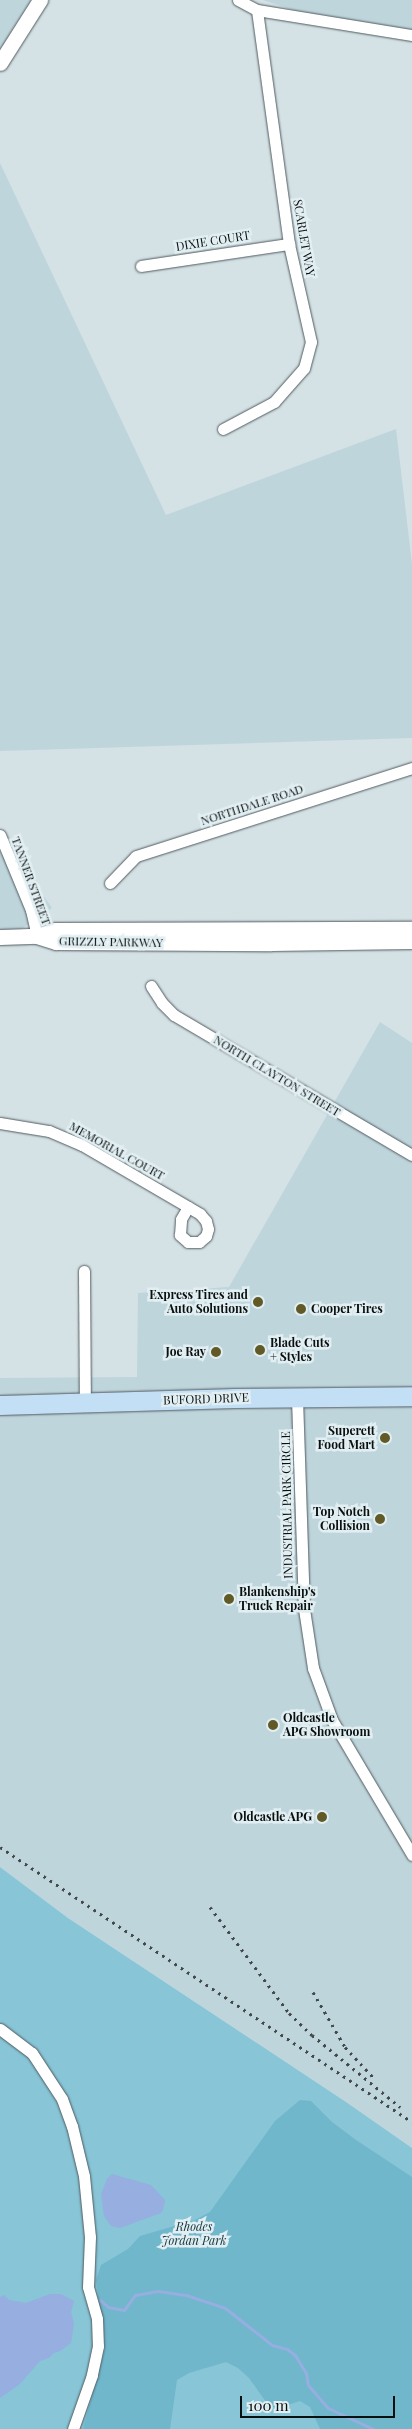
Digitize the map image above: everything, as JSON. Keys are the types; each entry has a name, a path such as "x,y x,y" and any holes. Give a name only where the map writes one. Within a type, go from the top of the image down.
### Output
{"highway":[{"name":"BUFORD DRIVE","path":"0,1405 412,1396"}],"street":[{"path":"0,63 40,0"},
{"path":"238,0 257,10 412,35"},
{"name":"SCARLET WAY","path":"223,429 274,402 304,368 311,342 289,244 257,10"},
{"name":"DIXIE COURT","path":"142,266 289,244"},
{"name":"NORTHDALE ROAD","path":"110,882 136,856 412,768"},
{"name":"TANNER STREET","path":"0,835 30,910 37,936"},
{"name":"GRIZZLY PARKWAY","path":"37,936 55,930 412,929"},
{"path":"0,936 37,936"},
{"name":"GRIZZLY PARKWAY","path":"37,936 56,942 271,943 412,941"},
{"name":"NORTH CLAYTON STREET","path":"151,986 162,1003 174,1015 412,1156"},
{"name":"MEMORIAL COURT","path":"0,1123 31,1126 66,1137 188,1207"},
{"path":"84,1271 86,1403"},
{"name":"INDUSTRIAL PARK CIRCLE","path":"297,1398 304,1609 311,1658 332,1720 412,1854"},
{"path":"0,2029 32,2053 62,2099 72,2126 84,2176 90,2237 88,2286 96,2319 98,2346 91,2375 73,2429"}],"shaded area":[{"path":"0,0 32,0 0,53"},
{"path":"263,0 412,0 412,30 296,11"},
{"path":"0,163 166,515 396,429 412,564 412,738 0,751"},
{"path":"0,833 52,908 17,932 0,936"},
{"path":"380,1022 412,1043 412,2148 346,2102 68,1918 0,1867 0,1378 137,1377 138,1293 229,1287"},
{"path":"112,2174 151,2185 165,2200 161,2213 120,2228 111,2226 104,2216 101,2194 107,2179"},
{"path":"50,2294 61,2294 74,2301 71,2312 74,2324 71,2343 49,2358 40,2361 20,2384 0,2398 0,2297 4,2295 9,2300 26,2303"}],"green space":[{"name":"Rhodes Jordan Park","path":"0,1867 68,1918 346,2102 412,2148 412,2429 0,2429"},
{"path":"300,2100 311,2101 332,2122 412,2177 412,2429 320,2429 310,2407 300,2401 278,2408 269,2406 249,2378 238,2368 226,2362 189,2373 177,2380 170,2429 83,2429 105,2348 96,2280 101,2265 128,2249 140,2236 195,2220 210,2212 275,2121"}],"waterway":[{"path":"100,2300 108,2307 124,2310 135,2295 158,2291 186,2295 225,2308 272,2345 287,2349 295,2355 306,2373 308,2385 328,2408 373,2429"}],"railway":[{"path":"0,1847 412,2122"},
{"path":"210,1907 289,2013 312,2035 400,2107"},
{"path":"313,1992 345,2047 373,2077"}],"place":[{"name":"Express Tires and Auto Solutions","path":"258,1302"},
{"name":"Cooper Tires","path":"301,1309"},
{"name":"Blade Cuts + Styles","path":"260,1350"},
{"name":"Joe Ray","path":"216,1352"},
{"name":"Superett Food Mart","path":"385,1438"},
{"name":"Top Notch Collision","path":"380,1519"},
{"name":"Blankenship's Truck Repair","path":"229,1599"},
{"name":"Oldcastle APG Showroom","path":"273,1725"},
{"name":"Oldcastle APG","path":"322,1817"}]}
